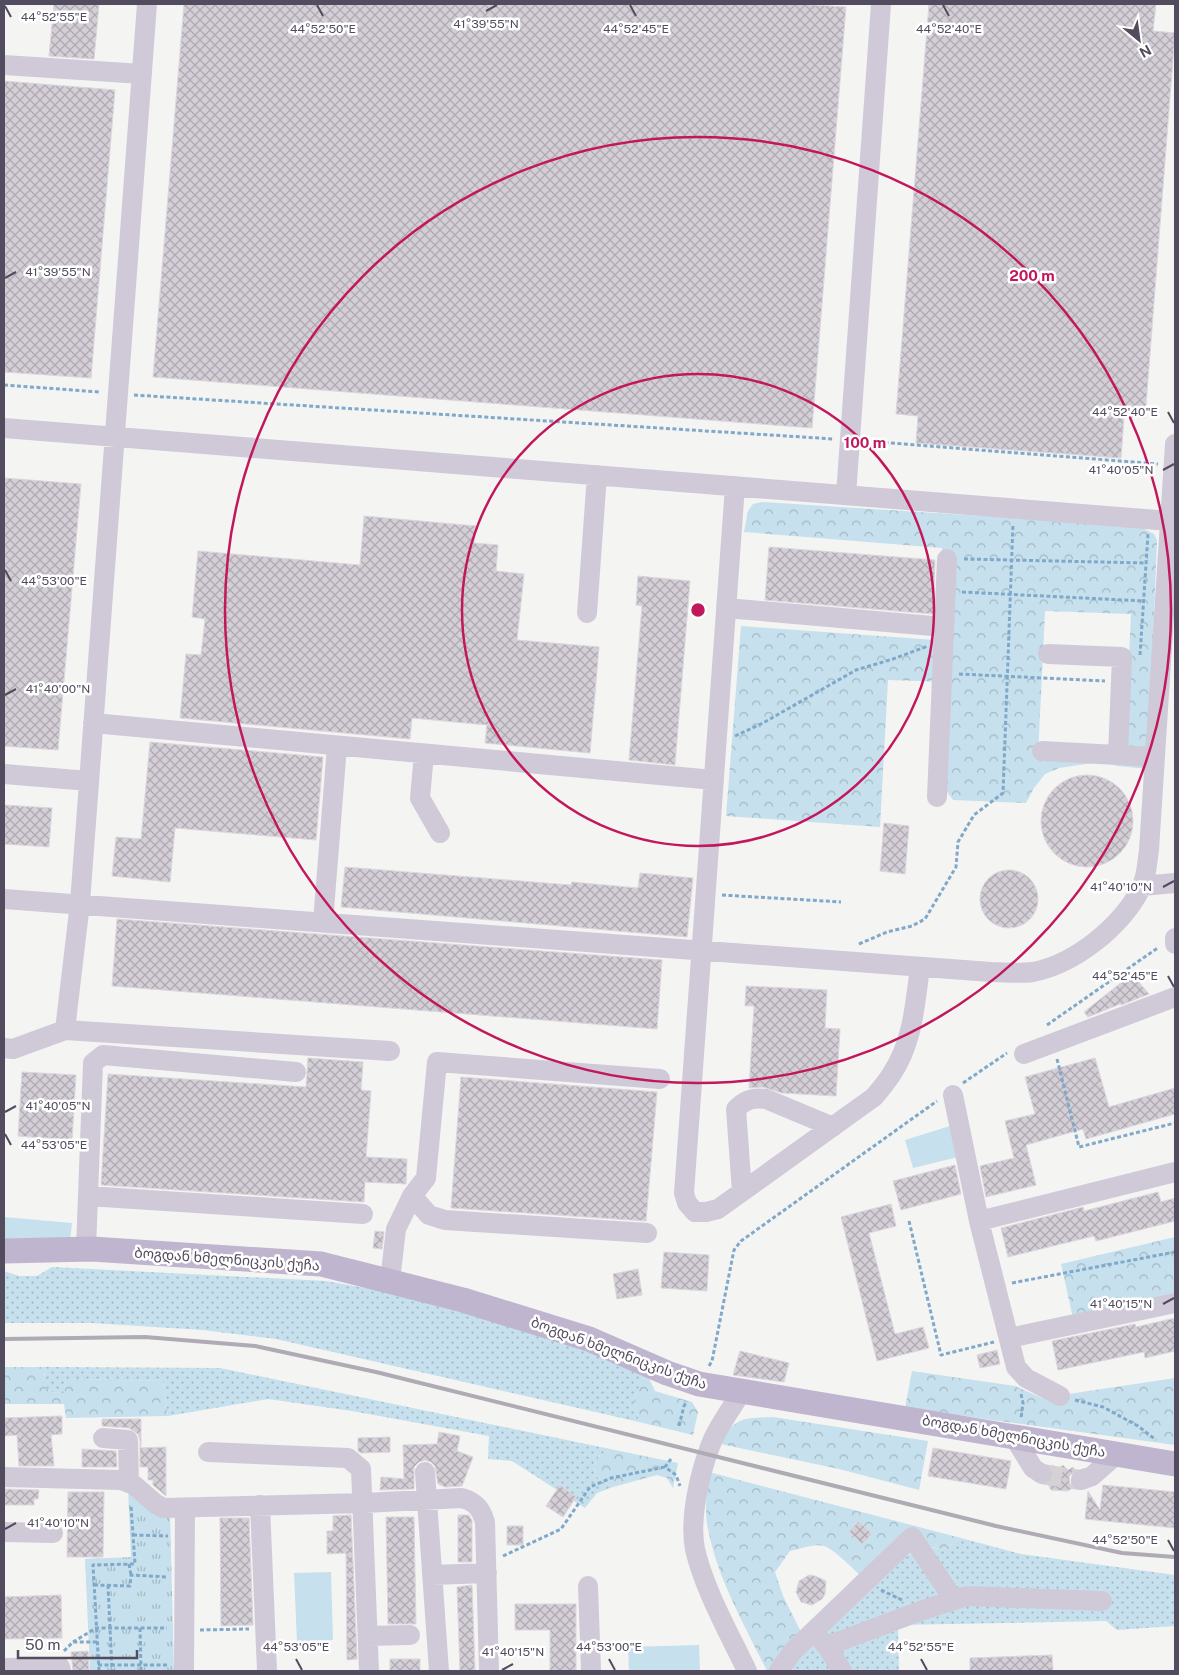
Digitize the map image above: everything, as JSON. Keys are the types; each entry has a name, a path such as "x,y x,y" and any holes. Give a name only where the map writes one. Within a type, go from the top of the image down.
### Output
{"main road":[{"name":"ბოგდან ხმელნიცკის ქუჩა","path":"4,1251 86,1249 321,1264 463,1300 589,1340 699,1384 1173,1464"}],"street":[{"path":"65,1030 80,903 148,4"},
{"path":"846,495 881,4"},
{"path":"4,65 142,74"},
{"path":"4,428 1170,521"},
{"path":"4,898 990,972 1032,972 1062,963 1098,940 1126,912 1142,886 1150,850 1175,444"},
{"path":"587,613 597,476"},
{"path":"735,486 684,1193 687,1203 695,1212 718,1209 874,1097 892,1075 912,1027 920,967"},
{"path":"937,798 947,559"},
{"path":"726,608 944,634"},
{"path":"1048,654 1122,657 1118,755"},
{"path":"93,723 714,780"},
{"path":"323,922 336,746"},
{"path":"1042,751 1155,757"},
{"path":"424,754 420,798 440,833"},
{"path":"4,774 89,781"},
{"path":"1142,886 1175,883"},
{"path":"1175,938 1175,944"},
{"path":"1016,1053 1047,1036 1175,997"},
{"path":"4,1048 13,1049 65,1030 390,1051"},
{"path":"86,1249 93,1063 102,1055 296,1072"},
{"path":"390,1281 396,1229 412,1196 426,1178 437,1062 660,1079"},
{"path":"952,1092 980,1221 1016,1367 1026,1378 1060,1396"},
{"path":"742,1192 736,1109 744,1102 756,1097 766,1099 833,1127"},
{"path":"980,1221 1175,1172"},
{"path":"88,1196 363,1214"},
{"path":"412,1196 429,1215 444,1220 647,1233"},
{"path":"1009,1338 1175,1303"},
{"path":"742,1391 711,1442 697,1488 694,1524 695,1547 703,1577 747,1671"},
{"path":"1017,1437 1032,1468 1042,1474"},
{"path":"103,1438 128,1440 129,1483"},
{"path":"208,1452 348,1458 361,1469 364,1503 369,1671"},
{"path":"1081,1480 1092,1476 1117,1454"},
{"path":"425,1472 439,1671"},
{"path":"4,1477 121,1480 134,1485 163,1508 426,1501 462,1498 472,1501 481,1510 485,1522 489,1671"},
{"path":"260,1505 267,1671"},
{"path":"184,1668 176,1629 185,1508"},
{"path":"4,1532 53,1533"},
{"path":"779,1671 793,1651 912,1537 954,1600"},
{"path":"432,1575 487,1569"},
{"path":"588,1586 590,1671"},
{"path":"827,1646 923,1610 967,1596 1102,1601"},
{"path":"813,1632 827,1646 842,1671"},
{"path":"368,1636 410,1635"},
{"path":"4,1668 55,1669"}],"path":[{"path":"4,385 118,394 849,440 1174,465"},
{"path":"840,961 853,947 887,932 912,926 925,919 956,867 958,842 974,816 1003,794 1014,508"},
{"path":"1140,664 1149,518"},
{"path":"947,559 1146,563"},
{"path":"946,591 1144,600"},
{"path":"716,745 763,723 856,670 921,648 944,634"},
{"path":"942,673 1121,682"},
{"path":"706,894 841,902"},
{"path":"1175,938 1169,940 1047,1036 1079,1147 1175,1123"},
{"path":"679,1426 684,1406 712,1361 734,1250 741,1242 952,1092 1016,1053"},
{"path":"909,1221 941,1355 1009,1338"},
{"path":"997,1286 1175,1252"},
{"path":"1016,1367 1023,1403 1017,1437"},
{"path":"1060,1396 1103,1407 1138,1426 1155,1439 1173,1464"},
{"path":"487,1569 561,1530 590,1487 612,1478 666,1467"},
{"path":"99,1671 93,1565 135,1564 129,1483"},
{"path":"132,1535 168,1536"},
{"path":"94,1585 130,1586 130,1564"},
{"path":"130,1575 168,1576"},
{"path":"864,1582 923,1610"},
{"path":"108,1585 112,1671"},
{"path":"55,1669 73,1642 96,1628 265,1629"},
{"path":"140,1628 141,1671"},
{"path":"73,1642 97,1642"},
{"path":"98,1665 184,1668"}],"green space":[{"path":"763,502 1138,526 1154,534 1157,540 1148,769 1099,762 1059,768 1045,774 1034,788 1026,803 953,800 942,785 948,682 888,680 880,827 726,816 741,626 935,640 942,548 744,532 748,511 753,504","holes":["1045,611 1131,614 1124,761 1038,757"]},
{"path":"950,1126 958,1157 913,1168 905,1140"},
{"path":"4,1217 72,1223 70,1242 4,1241"},
{"path":"1175,1237 1175,1294 1073,1318 1061,1264"},
{"path":"52,1267 326,1281 371,1289 467,1312 612,1358 646,1372 634,1400 639,1422 276,1339 202,1330 92,1323 4,1323 4,1271 19,1276 37,1276"},
{"path":"4,1367 46,1367 43,1383 50,1392 64,1393 66,1379 163,1381 168,1416 66,1418 64,1404 4,1404"},
{"path":"46,1367 220,1368 610,1449 596,1458 594,1475 613,1487 597,1493 585,1508 512,1461 488,1459 489,1436 352,1411 268,1399 168,1416 163,1381 66,1379 64,1393 50,1392 43,1383"},
{"path":"912,1371 1015,1386 1042,1398 1175,1378 1175,1445 905,1408"},
{"path":"646,1372 655,1391 692,1402 698,1412 693,1435 639,1422 634,1400"},
{"path":"773,1417 928,1441 919,1490 839,1469 716,1443 740,1421"},
{"path":"610,1449 678,1463 673,1488 667,1478 657,1475 613,1487 594,1475 596,1458"},
{"path":"709,1472 961,1538 943,1550 931,1547 915,1551 898,1561 869,1584 829,1548 820,1545 790,1551 775,1572 783,1596 802,1634 772,1671 767,1671 733,1602 718,1566 706,1515"},
{"path":"128,1488 170,1511 174,1671 90,1671 85,1559 131,1557"},
{"path":"961,1538 1021,1554 1175,1575 1175,1626 1117,1630 1106,1621 898,1625 899,1671 799,1671 785,1668 888,1567 912,1553 931,1547 943,1550"},
{"path":"331,1572 333,1640 297,1642 294,1573"},
{"path":"699,1645 700,1671 629,1671 628,1647"}],"building":[{"path":"54,4 99,4 94,59 49,56"},
{"path":"184,4 798,4 846,7 812,428 153,377"},
{"path":"929,4 1156,4 1153,31 1175,33 1145,418 1124,417 1121,458 916,443 918,416 896,414"},
{"path":"4,81 115,90 91,378 4,372"},
{"path":"4,478 81,484 58,750 4,746"},
{"path":"364,516 476,526 474,543 498,545 496,571 524,574 517,640 599,647 590,753 485,743 487,725 412,718 410,739 180,718 186,654 201,655 205,619 192,617 198,551 360,565"},
{"path":"769,547 935,560 933,614 765,600"},
{"path":"638,576 690,581 675,765 629,760 642,606 636,605"},
{"path":"150,742 323,757 316,840 175,828 170,882 112,876 116,837 141,839"},
{"path":"1087,775 1104,779 1119,789 1129,804 1133,821 1129,838 1119,853 1104,863 1087,867 1070,863 1055,853 1045,838 1041,821 1045,804 1055,789 1070,779"},
{"path":"4,805 52,808 49,847 4,844"},
{"path":"884,823 909,826 905,874 880,871"},
{"path":"345,867 571,885 572,882 638,888 640,873 693,878 687,937 341,907"},
{"path":"1003,870 1015,870 1030,878 1038,893 1038,905 1030,920 1015,928 1003,928 988,920 980,905 980,893 988,878"},
{"path":"117,919 662,960 657,1029 112,986"},
{"path":"1132,974 1149,994 1088,1017 1084,1012"},
{"path":"746,986 827,990 825,1028 840,1029 836,1096 782,1093 763,1087 749,1088 754,1006 745,1006"},
{"path":"308,1058 363,1062 361,1090 371,1091 366,1157 407,1159 406,1184 365,1182 364,1202 101,1185 108,1074 306,1087"},
{"path":"1095,1058 1109,1107 1175,1088 1175,1114 1086,1139 1083,1129 1026,1145 1036,1185 986,1197 980,1166 1014,1158 1005,1121 1035,1114 1025,1077"},
{"path":"22,1072 76,1075 72,1140 18,1136"},
{"path":"461,1077 657,1092 646,1221 451,1208"},
{"path":"955,1165 961,1194 901,1210 893,1181"},
{"path":"1158,1192 1161,1202 1175,1198 1175,1221 1096,1241 1094,1236 1008,1257 1001,1228 1083,1207 1084,1211"},
{"path":"891,1204 896,1226 869,1233 895,1334 923,1327 929,1348 877,1361 841,1217"},
{"path":"375,1231 384,1232 382,1249 373,1248"},
{"path":"664,1252 709,1255 707,1291 661,1288"},
{"path":"638,1269 642,1295 617,1299 613,1274"},
{"path":"1175,1318 1175,1351 1145,1358 1144,1352 1058,1370 1052,1341 1135,1324 1136,1327"},
{"path":"997,1350 1000,1364 980,1368 977,1355"},
{"path":"740,1351 789,1363 784,1382 733,1375"},
{"path":"62,1416 62,1434 51,1435 54,1466 19,1466 17,1435 4,1436 4,1418"},
{"path":"102,1419 141,1419 141,1448 166,1447 166,1496 153,1485 153,1480 148,1480 148,1467 140,1467 140,1440 138,1434 129,1428 102,1426"},
{"path":"439,1432 460,1436 457,1451 473,1457 462,1486 445,1487 438,1484 435,1466 425,1460 419,1462 414,1467 414,1489 380,1490 381,1477 404,1479 403,1445 437,1444"},
{"path":"390,1437 390,1452 361,1453 358,1451 358,1438"},
{"path":"933,1448 1011,1461 1006,1489 928,1476"},
{"path":"82,1449 116,1451 117,1467 82,1467"},
{"path":"1053,1465 1057,1469 1063,1465 1068,1470 1073,1467 1075,1470 1069,1477 1072,1488 1068,1491 1051,1490 1048,1484 1054,1475 1051,1466"},
{"path":"560,1485 576,1497 563,1517 546,1506"},
{"path":"1103,1485 1175,1492 1175,1528 1085,1519 1088,1491 1100,1510"},
{"path":"4,1489 39,1490 38,1499 34,1499 34,1505 4,1505"},
{"path":"68,1492 104,1492 103,1557 67,1557"},
{"path":"351,1515 357,1659 347,1660 346,1553 327,1554 327,1531 333,1531 333,1516"},
{"path":"458,1515 469,1515 472,1521 472,1562 458,1562"},
{"path":"386,1517 414,1517 416,1624 388,1624"},
{"path":"220,1518 249,1518 253,1625 221,1626"},
{"path":"859,1521 872,1534 862,1544 849,1532"},
{"path":"507,1526 523,1526 523,1545 507,1545"},
{"path":"809,1575 826,1581 825,1594 822,1599 812,1605 801,1602 796,1592 799,1581"},
{"path":"472,1585 475,1671 460,1671 457,1587"},
{"path":"61,1595 62,1638 4,1639 4,1597"},
{"path":"515,1604 576,1604 576,1671 550,1671 550,1630 515,1630"},
{"path":"88,1651 89,1671 73,1671 71,1652"},
{"path":"1052,1655 1053,1671 970,1671 970,1658"},
{"path":"390,1659 420,1659 420,1671 390,1671"}],"tunnel":[{"path":"1042,1474 1081,1480"}],"railway":[{"path":"4,1339 145,1337 255,1346 376,1372 996,1526 1122,1553 1175,1557"}]}
